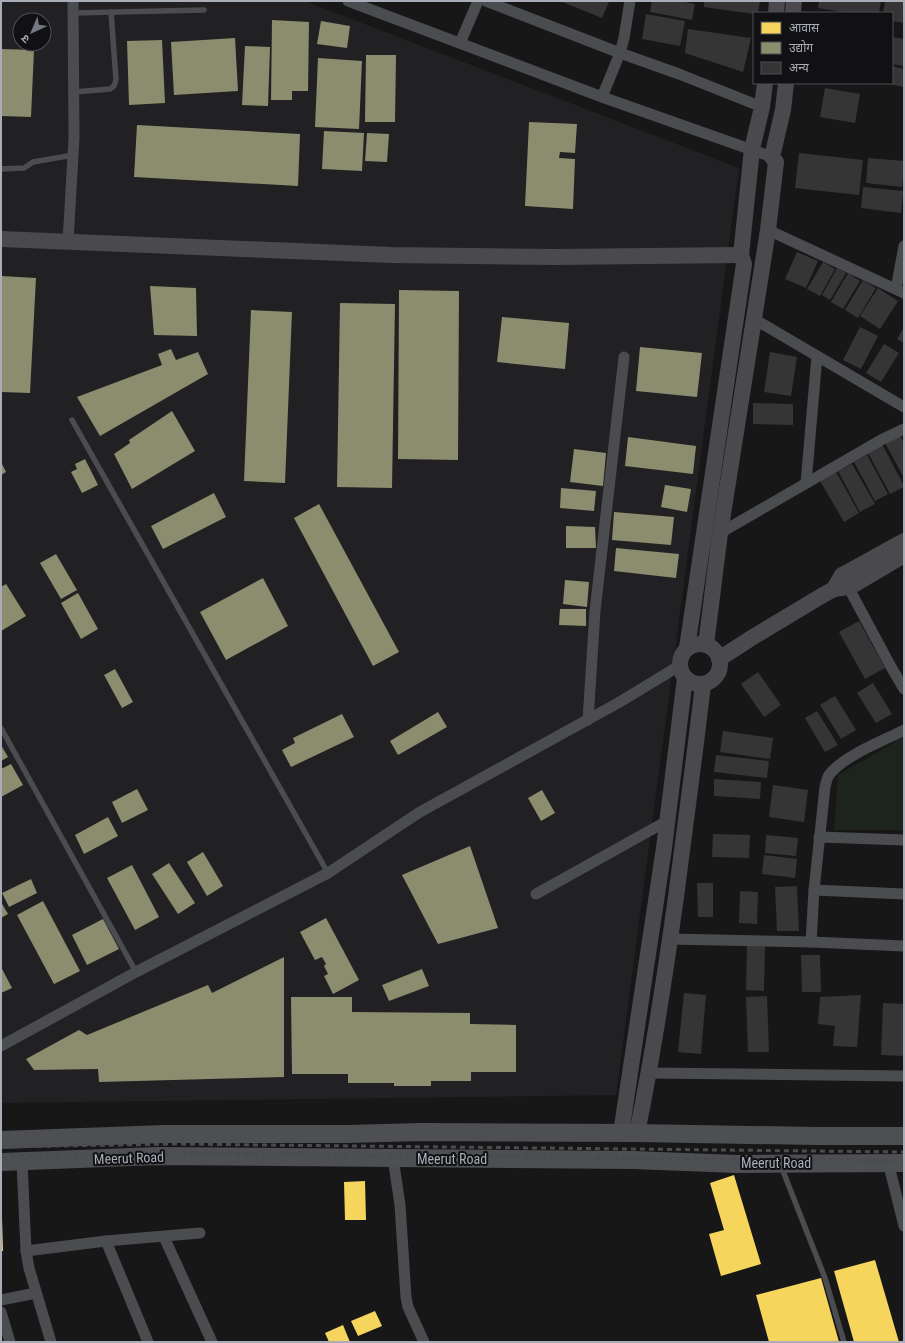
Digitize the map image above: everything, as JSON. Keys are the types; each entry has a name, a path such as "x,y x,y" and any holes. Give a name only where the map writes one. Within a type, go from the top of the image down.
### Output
{"main road":[{"name":"Meerut Road","path":"1,1140 164,1134 629,1133 904,1136"},
{"path":"625,1160 629,1133"},
{"name":"Meerut Road","path":"1,1162 157,1156 625,1160 737,1164 896,1162"}],"street":[{"path":"68,242 73,155 73,1"},
{"path":"348,1 602,97 752,149 772,157 776,162 768,230 720,533 706,645"},
{"path":"460,43 478,1"},
{"path":"486,1 762,106"},
{"path":"602,97 620,53 630,1"},
{"path":"776,12 777,1"},
{"path":"793,12 794,1"},
{"path":"687,648 744,264 741,254 752,149 766,84"},
{"path":"772,157 783,110 786,84"},
{"path":"768,230 900,291 904,246"},
{"path":"1,239 391,255 561,257 741,254"},
{"path":"754,319 904,407"},
{"path":"806,483 817,356"},
{"path":"588,720 595,611 624,357"},
{"path":"720,533 881,440 904,429"},
{"path":"719,659 841,584 904,541"},
{"path":"841,584 904,555"},
{"path":"841,584 904,689"},
{"path":"629,1133 628,1090 667,821 682,672 682,653 692,645 706,645 714,650 719,659 720,665 718,672 715,678 709,682 703,684 690,682 682,672"},
{"path":"1,1046 136,972 328,873 420,812 653,683 682,672"},
{"path":"629,1133 645,1093 649,1073 670,939 703,684"},
{"path":"811,942 819,837 825,787 829,776 838,766 852,756 904,730"},
{"path":"536,894 667,821"},
{"path":"819,837 904,840"},
{"path":"814,890 904,894"},
{"path":"670,939 811,942 904,946"},
{"path":"649,1073 904,1076"},
{"path":"628,1090 645,1093"},
{"path":"393,1158 400,1205 406,1297 408,1307 424,1342"},
{"path":"22,1162 26,1251 36,1293 51,1342"},
{"path":"896,1162 904,1226"},
{"path":"26,1251 200,1233"},
{"path":"164,1236 212,1342"},
{"path":"106,1242 148,1342"},
{"path":"1,1300 36,1293"},
{"path":"1,1312 10,1342"}],"lane":[{"path":"74,13 204,10"},
{"path":"74,92 110,89 114,86 116,80 111,12"},
{"path":"1,169 24,168 34,162 73,155"},
{"path":"72,420 328,873"},
{"path":"1,728 136,972"},
{"path":"780,1163 825,1278 844,1342"}],"shaded area":[{"path":"1,1 305,1 739,168 616,1095 1,1103"},
{"path":"904,737 904,830 834,830 838,775"}],"building: आवास":[{"path":"734,1175 761,1264 721,1276 709,1234 724,1230 710,1183"},
{"path":"365,1181 366,1220 345,1220 344,1182"},
{"path":"2,1218 3,1251 1,1251"},
{"path":"875,1260 899,1342 854,1342 834,1271"},
{"path":"821,1278 839,1342 769,1342 756,1295"},
{"path":"375,1311 382,1326 358,1336 351,1321"},
{"path":"343,1325 350,1342 329,1342 325,1333"}],"building: उद्योग":[{"path":"272,20 309,22 308,91 292,91 292,100 271,100"},
{"path":"321,21 350,26 347,48 317,44"},
{"path":"235,38 238,91 174,95 171,42"},
{"path":"162,40 165,103 129,105 127,41"},
{"path":"245,46 270,47 268,106 242,105"},
{"path":"1,49 12,49 12,52 34,52 31,117 1,116"},
{"path":"366,55 396,55 395,122 365,122"},
{"path":"318,58 362,61 359,129 315,127"},
{"path":"529,122 577,124 575,153 560,152 559,158 575,159 573,209 525,206"},
{"path":"137,125 300,134 298,186 134,177"},
{"path":"324,131 364,133 362,171 322,169"},
{"path":"367,133 389,134 387,162 365,161"},
{"path":"1,276 36,278 30,393 1,392"},
{"path":"150,286 196,288 197,336 154,335"},
{"path":"399,290 459,291 458,460 398,459"},
{"path":"340,303 395,304 392,488 337,487"},
{"path":"251,310 292,312 285,483 244,481"},
{"path":"502,317 569,323 565,369 497,362"},
{"path":"640,347 702,353 697,397 636,391"},
{"path":"171,349 176,360 198,352 208,374 100,436 77,397 162,365 158,354"},
{"path":"172,411 195,451 132,489 114,454 130,443 129,440"},
{"path":"628,437 696,446 693,474 625,466"},
{"path":"574,449 606,453 603,486 570,482"},
{"path":"85,459 98,485 82,493 71,472 77,469 75,464"},
{"path":"1,462 6,472 1,475"},
{"path":"665,485 691,489 687,512 661,507"},
{"path":"561,488 596,491 594,511 560,508"},
{"path":"214,493 226,517 163,549 151,526"},
{"path":"319,504 399,652 373,666 294,518"},
{"path":"614,512 674,517 671,545 612,540"},
{"path":"566,526 595,527 596,548 566,548"},
{"path":"616,548 679,554 676,578 614,571"},
{"path":"56,554 77,590 61,599 40,563"},
{"path":"263,578 288,626 226,660 200,612"},
{"path":"565,580 589,582 587,607 563,604"},
{"path":"6,584 26,616 1,631 1,587"},
{"path":"78,593 98,629 81,639 61,603"},
{"path":"560,609 586,609 586,626 559,625"},
{"path":"115,669 133,702 122,708 104,675"},
{"path":"438,712 447,727 398,755 390,741"},
{"path":"342,714 354,737 291,767 282,750 295,743 293,738"},
{"path":"1,745 8,757 1,761"},
{"path":"11,764 23,785 1,797 1,769"},
{"path":"137,789 148,810 122,823 112,802"},
{"path":"542,790 555,813 541,821 528,798"},
{"path":"108,817 118,836 84,854 75,835"},
{"path":"470,846 498,928 438,944 402,875"},
{"path":"203,852 223,886 207,896 187,862"},
{"path":"169,863 195,903 178,914 152,874"},
{"path":"132,865 159,917 135,930 107,878"},
{"path":"31,879 37,893 9,907 2,893"},
{"path":"43,901 80,971 54,984 17,915"},
{"path":"1,902 8,914 1,918"},
{"path":"326,918 359,980 333,994 324,976 328,974 324,966 326,964 322,957 315,960 300,932"},
{"path":"103,919 119,949 87,965 72,935"},
{"path":"284,957 284,1077 99,1082 98,1069 34,1070 26,1059 79,1030 87,1035 208,985 212,993"},
{"path":"1,967 12,988 1,993"},
{"path":"422,969 429,986 389,1001 382,985"},
{"path":"291,997 352,997 352,1012 470,1013 470,1024 516,1025 516,1072 471,1072 471,1081 431,1081 431,1086 394,1086 394,1083 348,1083 348,1074 292,1074"}],"building: अन्य":[{"path":"560,1 607,1 609,2 602,18"},
{"path":"652,1 680,1 695,4 692,20 650,12"},
{"path":"704,1 760,1 758,12 753,12 753,14 704,7"},
{"path":"819,1 881,1 879,12 843,12 818,8"},
{"path":"885,1 904,1 904,23 893,21 893,12 883,12"},
{"path":"646,14 685,21 680,46 642,39"},
{"path":"688,29 751,38 743,72 685,53"},
{"path":"893,37 904,39 904,66 893,64"},
{"path":"893,66 904,69 904,87 889,84 893,84"},
{"path":"825,88 860,94 855,123 820,117"},
{"path":"799,153 863,160 859,195 795,188"},
{"path":"868,158 904,161 902,187 866,183"},
{"path":"863,187 903,191 901,213 861,208"},
{"path":"797,252 818,261 806,288 785,279"},
{"path":"823,262 835,269 820,296 807,289"},
{"path":"837,268 846,273 830,300 822,295"},
{"path":"848,273 860,281 843,309 831,302"},
{"path":"863,280 876,288 858,318 845,310"},
{"path":"878,288 898,301 880,329 860,316"},
{"path":"860,327 878,336 861,369 843,360"},
{"path":"904,327 904,343 897,339"},
{"path":"884,344 899,353 881,382 866,373"},
{"path":"770,352 797,357 791,396 764,392"},
{"path":"753,403 793,404 793,425 753,424"},
{"path":"900,435 904,444 904,478 885,443"},
{"path":"881,442 904,486 890,494 866,449"},
{"path":"867,455 888,494 875,501 854,462"},
{"path":"852,464 875,504 860,512 838,471"},
{"path":"835,470 859,513 844,522 819,479"},
{"path":"859,621 885,668 865,679 839,632"},
{"path":"758,672 781,705 764,717 741,684"},
{"path":"873,683 892,714 876,723 857,693"},
{"path":"835,696 856,730 841,739 820,705"},
{"path":"817,711 838,745 825,752 805,718"},
{"path":"723,731 773,738 770,759 720,752"},
{"path":"716,755 769,761 767,778 714,772"},
{"path":"714,779 761,782 760,799 714,796"},
{"path":"773,785 808,790 804,822 769,817"},
{"path":"713,834 750,835 749,858 712,857"},
{"path":"766,835 798,838 796,856 765,853"},
{"path":"764,855 797,859 795,878 762,874"},
{"path":"697,883 713,883 713,917 698,917"},
{"path":"797,886 799,931 777,931 775,887"},
{"path":"740,891 758,892 757,924 739,923"},
{"path":"747,945 765,946 764,991 746,990"},
{"path":"801,955 820,955 821,992 802,992"},
{"path":"684,993 706,995 701,1054 678,1052"},
{"path":"861,995 857,1047 833,1046 835,1026 818,1024 820,997"},
{"path":"767,996 769,1052 748,1052 746,997"},
{"path":"883,1003 904,1004 904,1056 881,1055"}],"railway":[{"path":"1,1147 174,1144 904,1152"},
{"path":"1,1156 174,1153 904,1161"}]}
